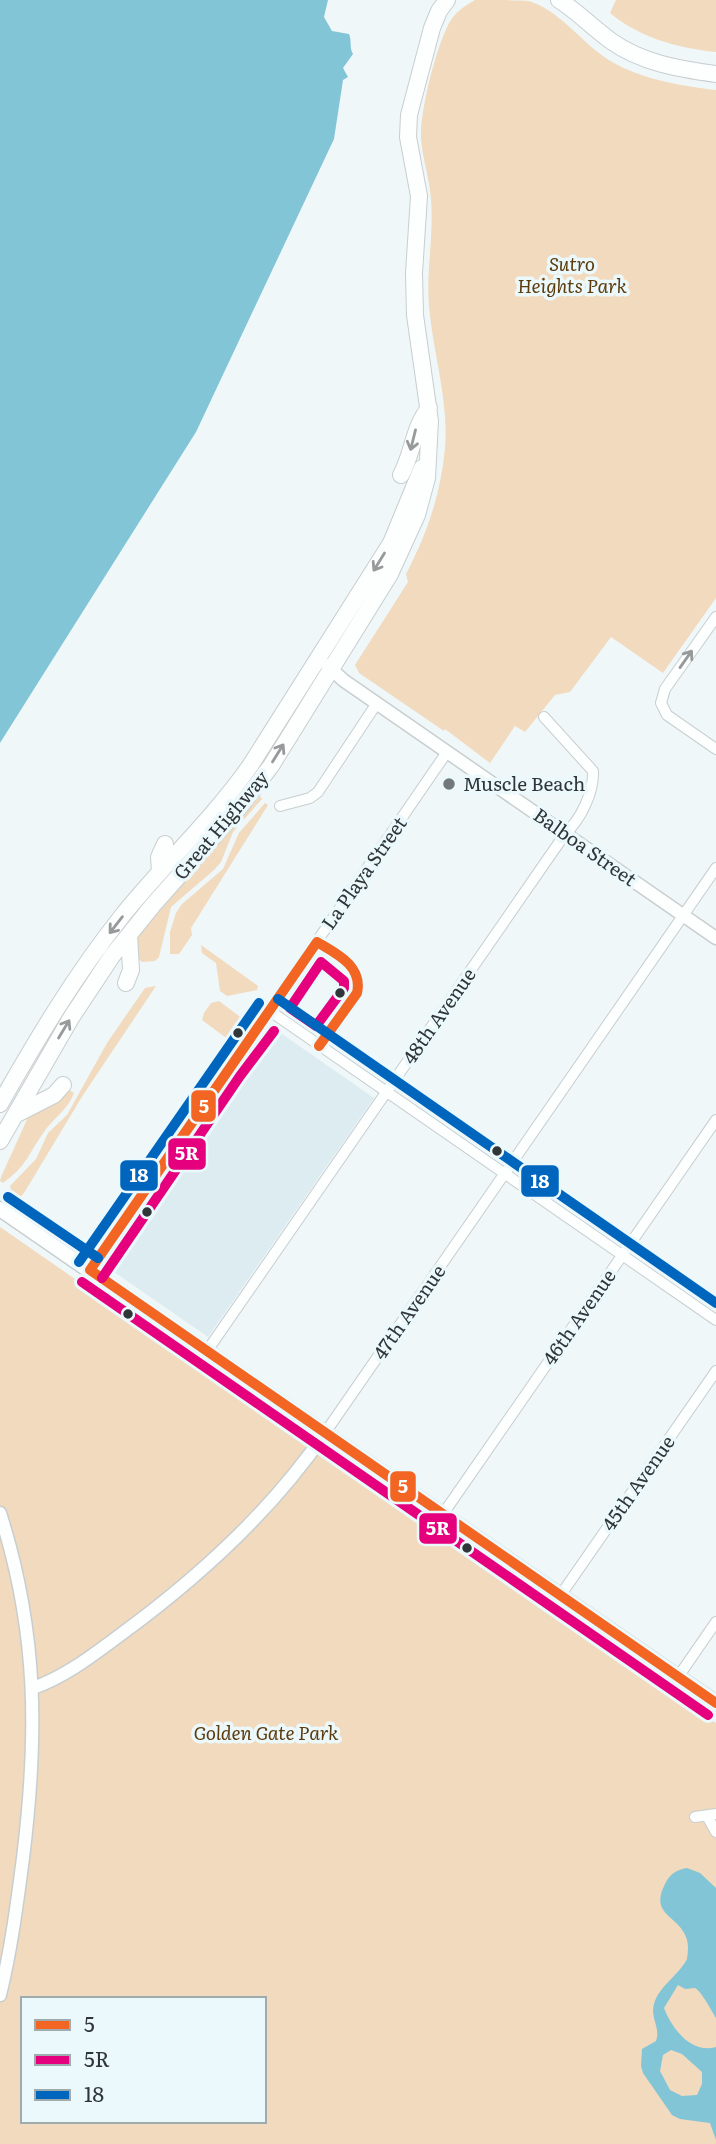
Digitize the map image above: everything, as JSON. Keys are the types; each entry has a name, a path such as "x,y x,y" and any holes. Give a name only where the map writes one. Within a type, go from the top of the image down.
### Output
{"main road":[{"name":"Great Highway","path":"0,1141 71,1018 129,935 250,796 332,668 408,540 425,490 429,408 415,315 414,272 419,196 408,126 410,106 432,28 447,0"},
{"path":"559,0 614,43 635,55 680,69 716,74"},
{"path":"401,475 419,421 429,408"},
{"name":"Great Highway","path":"0,1104 75,981 117,923 243,775 391,543 427,456"},
{"path":"160,872 159,857 165,844"},
{"path":"126,983 131,971 129,935"},
{"path":"15,1115 54,1095 64,1085"},
{"path":"0,1209 716,1703"}],"street":[{"path":"716,617 666,689 661,704 667,715 716,749"},
{"name":"Balboa Street","path":"318,657 343,680 716,938"},
{"path":"280,806 310,798 318,792 377,703"},
{"name":"48th Avenue","path":"207,1351 565,834 582,814 594,774 544,717"},
{"name":"La Playa Street","path":"90,1269 447,752"},
{"name":"47th Avenue","path":"33,1688 50,1682 100,1650 190,1581 262,1511 296,1473 716,868"},
{"path":"270,1011 716,1320"},
{"name":"46th Avenue","path":"443,1514 716,1120"},
{"name":"45th Avenue","path":"560,1595 716,1371"},
{"path":"0,1513 22,1599 33,1688 33,1738 27,1827 15,1919 0,1995"},
{"path":"678,1677 716,1622"},
{"path":"695,1817 711,1815 716,1832"}],"shaded area":[{"path":"272,1027 374,1098 208,1337 107,1267"}],"green space":[{"name":"Sutro Heights Park","path":"475,0 529,1 540,5 615,64 672,83 716,90 716,598 663,673 611,637 570,692 555,695 525,732 515,726 490,763 445,729 444,731 359,673 355,665 408,582 406,574 427,528 440,481 446,430 429,306 432,213 421,125 430,77 446,30 456,14"},
{"path":"616,0 716,0 716,52 688,48 634,29 610,13"},
{"path":"260,796 262,799 233,832 221,862 171,907 159,957 155,961 142,962 135,956 137,937"},
{"path":"265,803 268,805 191,928 192,935 179,954 170,954 170,932 176,913 182,904 223,869 239,833"},
{"path":"201,945 258,986 257,990 227,996 220,991 216,963 202,953"},
{"path":"156,986 83,1095 20,1197 10,1186 36,1159 48,1133 67,1115 107,1043 145,988"},
{"path":"219,1001 243,1019 229,1040 202,1020 211,1003"},
{"path":"66,1088 74,1093 68,1104 17,1171 3,1183 0,1181 30,1113"},
{"name":"Golden Gate Park","path":"0,1227 716,1723 716,2144 0,2144"}],"water":[{"path":"0,0 328,0 324,17 332,31 349,34 353,54 343,68 348,77 343,80 334,139 196,432 0,743"},
{"path":"683,1869 700,1873 716,1888 716,2018 695,1988 685,1989 678,1985 664,2008 672,2024 684,2038 698,2047 716,2047 716,2140 710,2123 680,2119 672,2115 641,2066 642,2049 656,2041 654,2004 687,1959 686,1937 666,1914 660,1902 667,1881 674,1873","holes":["671,2050 682,2054 702,2072 702,2084 697,2095 682,2096 670,2090 660,2071 663,2055"]}],"transit line":[{"name":"5","path":"317,942 347,962 356,975 358,984 357,993 319,1046"},
{"name":"5","path":"90,1270 317,942"},
{"name":"5R","path":"321,962 344,981 344,988 316,1026 290,1008 321,962"},
{"name":"18","path":"278,999 716,1303"},
{"name":"18","path":"79,1262 259,1003"},
{"name":"5R","path":"102,1278 240,1076 274,1031"},
{"name":"18","path":"8,1197 98,1258"},
{"name":"5","path":"90,1270 716,1703"},
{"name":"5R","path":"82,1282 708,1715"}],"place":[{"name":"Muscle Beach","path":"449,784"}]}
